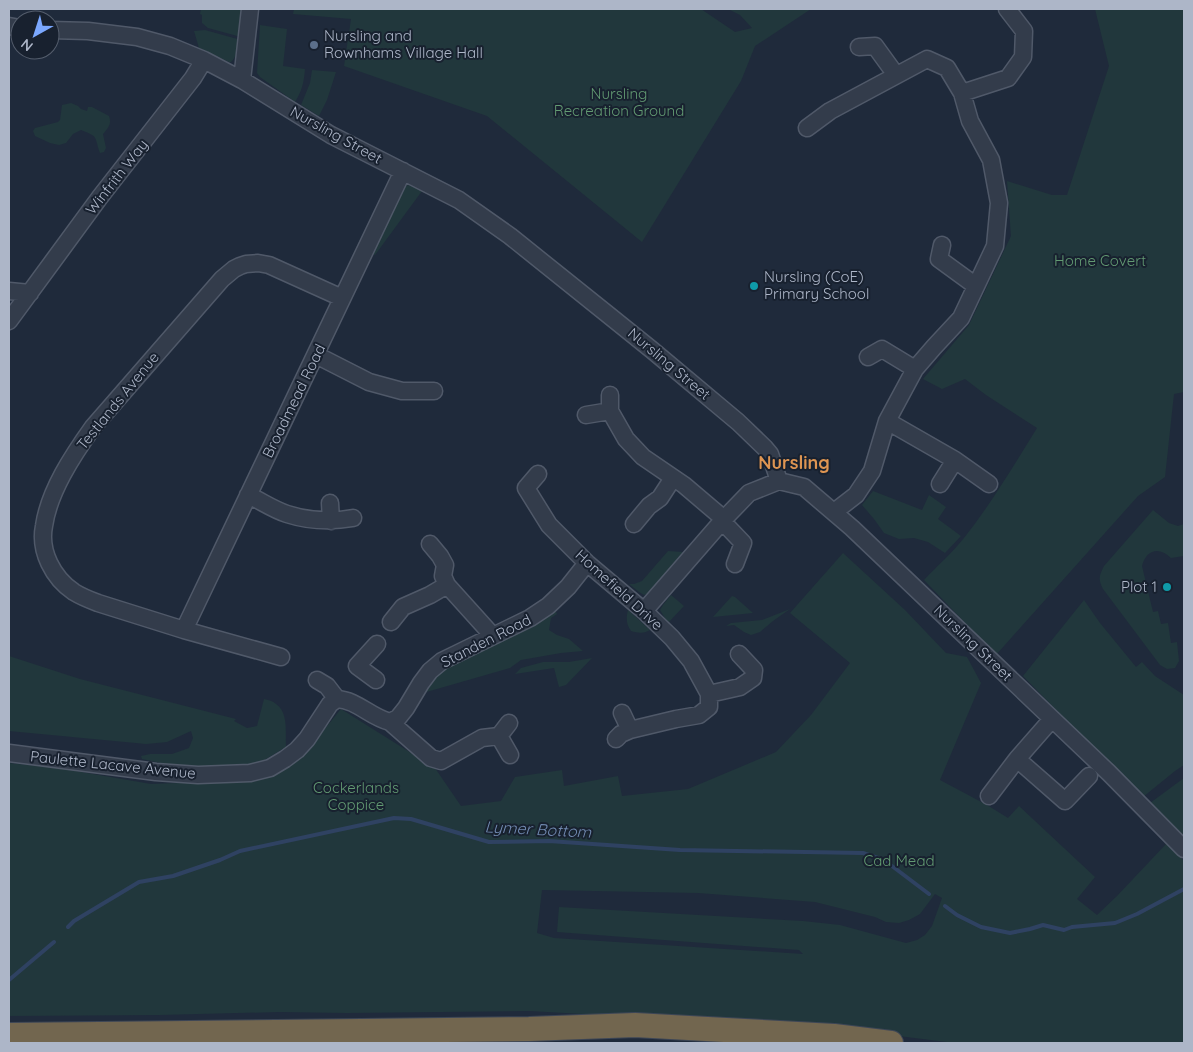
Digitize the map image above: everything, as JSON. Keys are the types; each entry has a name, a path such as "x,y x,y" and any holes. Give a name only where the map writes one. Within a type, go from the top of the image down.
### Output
{"highway":[{"path":"9,1035 529,1029 635,1025 834,1036 891,1043"},
{"path":"529,1029 676,1043"}],"street":[{"path":"242,80 250,9"},
{"path":"962,93 1008,78 1023,57 1024,31 1007,9"},
{"name":"Nursling Street","path":"60,30 88,31 137,37 170,46 204,60 242,80 332,135 459,200 510,236 725,411 770,454 779,481 804,487 834,512 1109,774 1184,850"},
{"path":"871,43 896,75"},
{"path":"807,128 826,105 896,75 927,59 947,68 962,93 970,121 991,160 999,203 995,246 960,318 915,369 887,421 872,471 856,495 834,512"},
{"name":"Winfrith Way","path":"9,322 100,197 193,78 204,60"},
{"name":"Broadmead Road","path":"184,630 403,171"},
{"path":"935,256 976,286"},
{"name":"Testlands Avenue","path":"281,657 184,630 85,598 63,582 47,559 43,527 47,511 59,483 79,447 98,420 222,279 234,269 254,263 269,265 342,298"},
{"path":"9,291 30,293"},
{"path":"878,348 915,369"},
{"path":"316,356 369,382 402,391 434,392"},
{"path":"586,415 610,403 626,439 643,457 684,485 749,543 734,564"},
{"path":"887,421 955,460 989,484"},
{"path":"940,484 955,460"},
{"name":"Homefield Drive","path":"538,474 521,487 549,525 587,563 644,611 672,638 691,662 709,694"},
{"path":"634,524 649,506 660,498 673,478"},
{"path":"644,611 749,493 779,481"},
{"path":"248,495 286,514 313,520 331,521 353,518"},
{"path":"330,503 331,521"},
{"path":"430,544 445,565 445,581 493,636"},
{"name":"Standen Road","path":"390,722 398,718 430,671 442,661 530,618 548,606 568,587 587,563"},
{"path":"391,622 403,607 430,595 445,581"},
{"path":"376,680 357,666 377,644"},
{"path":"616,738 630,730 699,715 709,707 709,694 740,687 753,678 754,670 739,654"},
{"path":"317,680 327,686 337,699 357,705 371,715 390,722 431,758 441,762 482,738 504,730 510,755"},
{"name":"Paulette Lacave Avenue","path":"9,753 156,772 198,775 250,773 270,768 297,750 330,704 337,699"},
{"path":"622,713 630,730"},
{"path":"989,796 1017,758 1052,719"},
{"path":"1017,758 1065,801 1089,776"}],"green space":[{"path":"201,9 244,9 241,37 208,28 202,23"},
{"name":"Nursling Recreation Ground","path":"294,9 701,9 735,32 752,28 740,15 728,9 811,9 755,46 741,81 642,242 487,116 344,66 351,19 293,14"},
{"name":"Home Covert","path":"1095,9 1184,9 1184,392 1174,394 1165,477 1138,496 996,655 924,580 955,549 984,512 1037,428 965,379 942,389 923,379 969,325 1011,236 1007,181 1052,195 1067,195 1109,66"},
{"path":"260,25 287,29 283,66 305,69 302,86 295,102 257,73"},
{"path":"205,30 241,40 239,49 231,62 199,48 194,31"},
{"path":"312,70 336,72 327,100 319,116 301,105 310,83"},
{"path":"71,103 87,111 88,107 92,107 109,116 110,124 103,134 106,148 104,152 100,153 96,140 91,134 81,130 73,134 66,143 59,145 35,136 33,131 35,128 58,122 62,105"},
{"path":"408,185 422,191 375,255 369,252 403,188"},
{"path":"873,491 922,510 929,495 946,507 938,519 961,536 945,553 928,542 914,538 899,539 884,533 862,505"},
{"path":"1153,510 1169,523 1178,526 1184,524 1184,556 1171,558 1158,551 1150,553 1142,566 1153,612 1158,611 1161,624 1168,623 1171,643 1177,642 1179,661 1175,668 1167,669 1160,665 1103,589 1100,580 1104,566"},
{"path":"668,551 683,552 647,594 644,595 629,584 642,581"},
{"path":"843,553 905,610 946,653 967,657 981,683 940,780 1008,818 1019,806 1095,877 1077,899 1097,915 1167,843 1184,861 1184,1043 955,1043 882,1034 530,1011 9,1016 9,763 64,769 151,784 229,781 271,776 301,758 341,709 435,768 461,806 501,801 515,777 562,770 564,786 618,776 622,796 688,789 776,752 811,715 850,663 790,613","holes":["542,890 698,893 815,902 875,917 886,922 899,923 920,914 935,894 942,898 932,926 925,935 917,940 906,943 840,925 803,921 559,907 557,932 799,950 803,954 554,938 537,933"]},
{"path":"671,595 684,606 668,623 660,610"},
{"path":"732,596 753,613 713,617"},
{"path":"1084,600 1136,667 1142,662 1155,676 1184,695 1184,765 1143,797 1023,676"},
{"path":"790,609 760,632 751,635 734,625 726,626 731,623 762,620"},
{"path":"555,610 557,614 551,618 549,630 569,639 583,651 521,660 510,668 423,693 442,668"},
{"path":"628,610 650,630 640,633 631,631 627,621"},
{"path":"9,656 80,679 236,719 234,721 247,728 257,726 264,699 275,703 283,713 286,724 286,747 261,762 231,768 189,769 142,759 141,756 172,754 189,748 193,738 191,731 167,742 146,744 9,731"},
{"path":"592,658 566,685 559,687 554,668 515,674 521,668 543,662 569,662"},
{"path":"1184,778 1184,837 1150,803"}],"waterway":[{"name":"Lymer Bottom","path":"68,927 74,921 139,882 173,876 240,851 394,818 411,819 489,842 549,841 680,850 863,853 884,860 929,894"},
{"name":"Lymer Bottom","path":"945,906 957,915 981,927 1010,933 1043,925 1064,930 1072,927 1115,923 1137,914 1184,889"},
{"name":"Lymer Bottom","path":"9,980 54,942"}],"place":[{"name":"Nursling and Rownhams Village Hall","path":"314,45"},
{"name":"Nursling (CoE) Primary School","path":"754,286"},
{"name":"Plot 1","path":"1167,587"}],"district":[{"name":"Nursling","path":"794,463"}],"park label":[{"name":"Cockerlands Coppice","path":"356,796"},
{"name":"Cad Mead","path":"899,861"}]}
